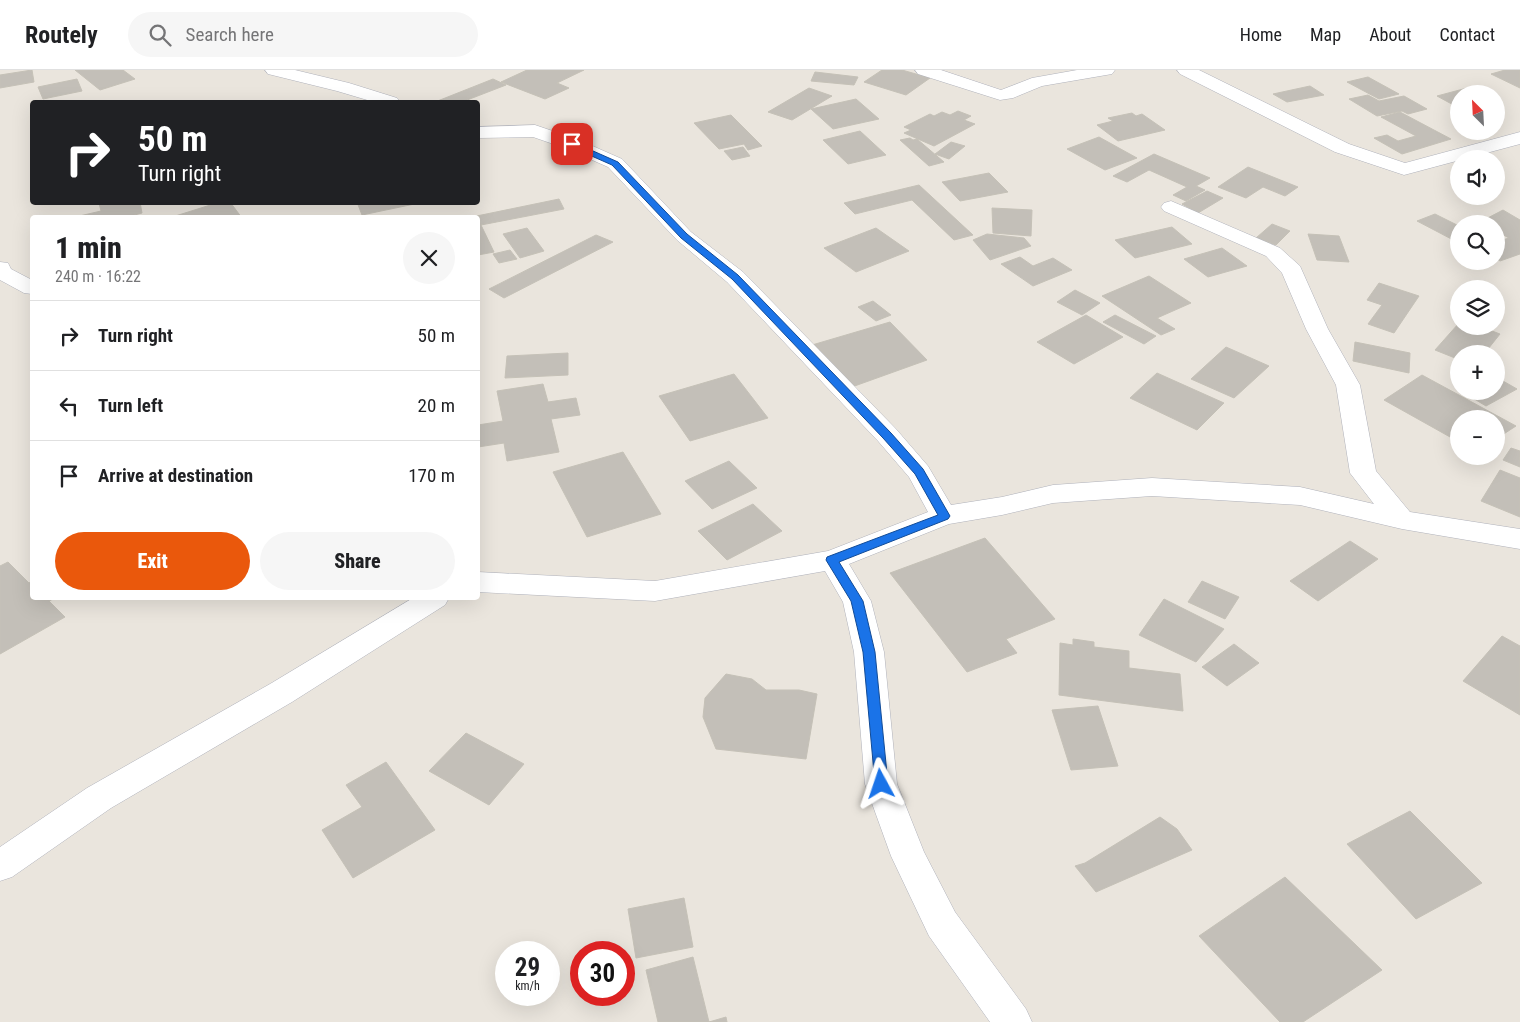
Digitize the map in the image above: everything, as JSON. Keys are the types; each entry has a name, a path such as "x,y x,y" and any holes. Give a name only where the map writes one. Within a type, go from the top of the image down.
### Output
{"street":[{"path":"274,70 343,87 385,100"},
{"path":"924,70 1000,95 1008,94 1038,82 1106,70"},
{"path":"1186,70 1342,148 1404,169 1520,138"},
{"path":"480,133 535,131 572,144 615,163 684,236 735,277 887,436 919,472 944,516"},
{"path":"1171,207 1272,252 1292,271 1317,329 1348,385 1363,473 1402,520"},
{"path":"0,268 3,274 30,287"},
{"path":"480,582 655,591 832,560 944,516 1002,506 1053,494 1152,487 1300,496 1402,520 1520,539"},
{"path":"832,560 857,601 869,652 881,784 908,856 942,924 1013,1022"},
{"path":"0,866 99,798 281,692 432,600"}],"building":[{"path":"32,70 34,82 0,88 0,75"},
{"path":"75,70 123,70 135,79 100,90"},
{"path":"527,70 584,70 557,83 569,88 545,99 501,82"},
{"path":"882,70 902,70 930,78 906,95 864,82"},
{"path":"1505,70 1520,70 1520,88 1491,74"},
{"path":"815,72 858,77 854,85 811,81"},
{"path":"1368,77 1399,94 1379,99 1347,82"},
{"path":"77,79 82,91 43,99 38,87"},
{"path":"493,79 506,85 467,100 440,100"},
{"path":"1310,86 1324,95 1287,102 1273,94"},
{"path":"809,88 832,96 792,120 768,112"},
{"path":"1450,93 1450,103 1437,96"},
{"path":"1368,95 1379,101 1404,96 1427,109 1408,114 1402,111 1377,116 1349,99"},
{"path":"856,99 879,119 833,129 811,109"},
{"path":"958,111 971,116 964,120 975,124 934,146 904,133 911,130 904,127 930,114 934,116 942,112 950,115"},
{"path":"1400,112 1450,139 1402,154 1374,138 1387,135 1398,141 1416,136 1381,117"},
{"path":"1132,113 1136,116 1142,114 1165,130 1118,141 1097,125 1113,121 1108,118"},
{"path":"731,115 762,146 748,150 744,144 719,149 694,123"},
{"path":"860,131 886,155 848,164 823,140"},
{"path":"1099,137 1137,158 1105,170 1067,149"},
{"path":"910,138 913,140 917,139 944,162 929,166 900,140"},
{"path":"951,142 965,146 949,159 935,154"},
{"path":"743,147 750,156 732,160 724,151"},
{"path":"1154,154 1210,178 1196,186 1205,190 1186,201 1173,195 1187,187 1149,170 1127,182 1113,176"},
{"path":"1248,167 1298,187 1285,196 1263,187 1246,198 1218,187"},
{"path":"989,173 1008,192 960,201 942,182"},
{"path":"919,185 973,235 954,240 912,200 855,214 844,203"},
{"path":"1207,191 1223,198 1198,213 1182,204"},
{"path":"559,199 564,209 481,225 494,252 480,255 480,215"},
{"path":"100,205 141,205 142,213 134,215 84,215 101,211"},
{"path":"210,205 232,205 240,215 179,215"},
{"path":"358,205 410,205 362,215"},
{"path":"992,208 1032,210 1031,236 993,233"},
{"path":"1503,210 1520,220 1520,254 1505,259 1505,239 1509,238 1505,236 1505,215 1493,215"},
{"path":"1435,214 1450,222 1450,238 1417,221"},
{"path":"1272,224 1290,231 1276,245 1256,238"},
{"path":"1172,227 1192,244 1135,258 1115,240"},
{"path":"527,228 544,251 520,258 503,234"},
{"path":"876,228 909,251 856,272 824,248"},
{"path":"987,234 1024,238 1031,246 990,260 973,240"},
{"path":"1308,234 1339,236 1349,262 1317,260"},
{"path":"596,235 613,242 504,298 489,289"},
{"path":"1222,248 1247,266 1208,277 1184,259"},
{"path":"510,250 517,259 499,263 493,254"},
{"path":"1020,257 1033,266 1053,258 1072,270 1033,286 1001,264"},
{"path":"1149,276 1191,303 1157,318 1175,329 1161,335 1102,296"},
{"path":"1379,283 1419,296 1394,333 1368,324 1382,305 1367,300"},
{"path":"1075,290 1100,303 1082,315 1057,302"},
{"path":"873,301 891,315 876,321 858,307"},
{"path":"1086,315 1123,337 1074,364 1037,342"},
{"path":"1115,315 1156,336 1144,344 1103,322"},
{"path":"890,322 927,360 849,388 812,345"},
{"path":"1450,333 1450,335 1499,335 1491,345 1450,345 1450,356 1435,350"},
{"path":"1355,342 1410,353 1409,373 1353,361"},
{"path":"1226,347 1269,366 1234,398 1191,379"},
{"path":"568,353 568,375 505,378 507,356"},
{"path":"1157,373 1224,403 1197,430 1130,398"},
{"path":"734,374 768,418 690,441 659,396"},
{"path":"1422,375 1450,390 1450,400 1468,400 1487,410 1450,410 1450,437 1384,400"},
{"path":"1505,382 1517,389 1505,396"},
{"path":"543,384 548,402 576,398 580,415 551,419 559,452 507,461 504,443 480,447 480,425 503,421 497,391"},
{"path":"1476,400 1497,400 1486,406"},
{"path":"1505,420 1516,426 1505,433"},
{"path":"1511,448 1520,451 1520,467 1505,461 1505,457"},
{"path":"623,452 661,514 587,537 553,472"},
{"path":"729,461 757,488 712,509 685,481"},
{"path":"1500,470 1520,478 1520,517 1481,501"},
{"path":"753,504 782,531 727,560 698,531"},
{"path":"985,538 1055,619 1006,639 1017,653 967,672 890,573"},
{"path":"1350,541 1378,559 1318,601 1290,581"},
{"path":"8,562 30,582 30,600 51,600 49,601 65,617 0,654 0,566"},
{"path":"1202,581 1239,597 1225,619 1188,602"},
{"path":"1164,599 1224,629 1196,662 1139,635"},
{"path":"1502,636 1520,646 1520,715 1463,681"},
{"path":"1073,639 1094,642 1094,647 1129,651 1129,668 1180,674 1183,711 1059,695 1060,643 1073,645"},
{"path":"1234,644 1259,663 1227,686 1202,667"},
{"path":"726,674 752,679 766,690 799,690 817,694 806,759 716,749 703,717 705,698"},
{"path":"1098,706 1118,766 1071,770 1052,710"},
{"path":"466,733 524,764 489,805 429,771"},
{"path":"386,762 435,830 353,878 322,830 362,807 346,785"},
{"path":"1410,811 1482,883 1416,919 1347,844"},
{"path":"1160,817 1177,829 1192,850 1096,892 1075,866 1085,863"},
{"path":"1285,877 1382,970 1303,1022 1280,1022 1199,936"},
{"path":"684,898 693,947 636,958 635,941 633,941 628,909"},
{"path":"693,957 709,1022 658,1022 646,970"},
{"path":"726,1017 727,1022 709,1022"}],"route":[{"path":"572,144 615,163 684,236 735,277 919,472 944,516 832,560 857,601 869,652 881,784"}]}
